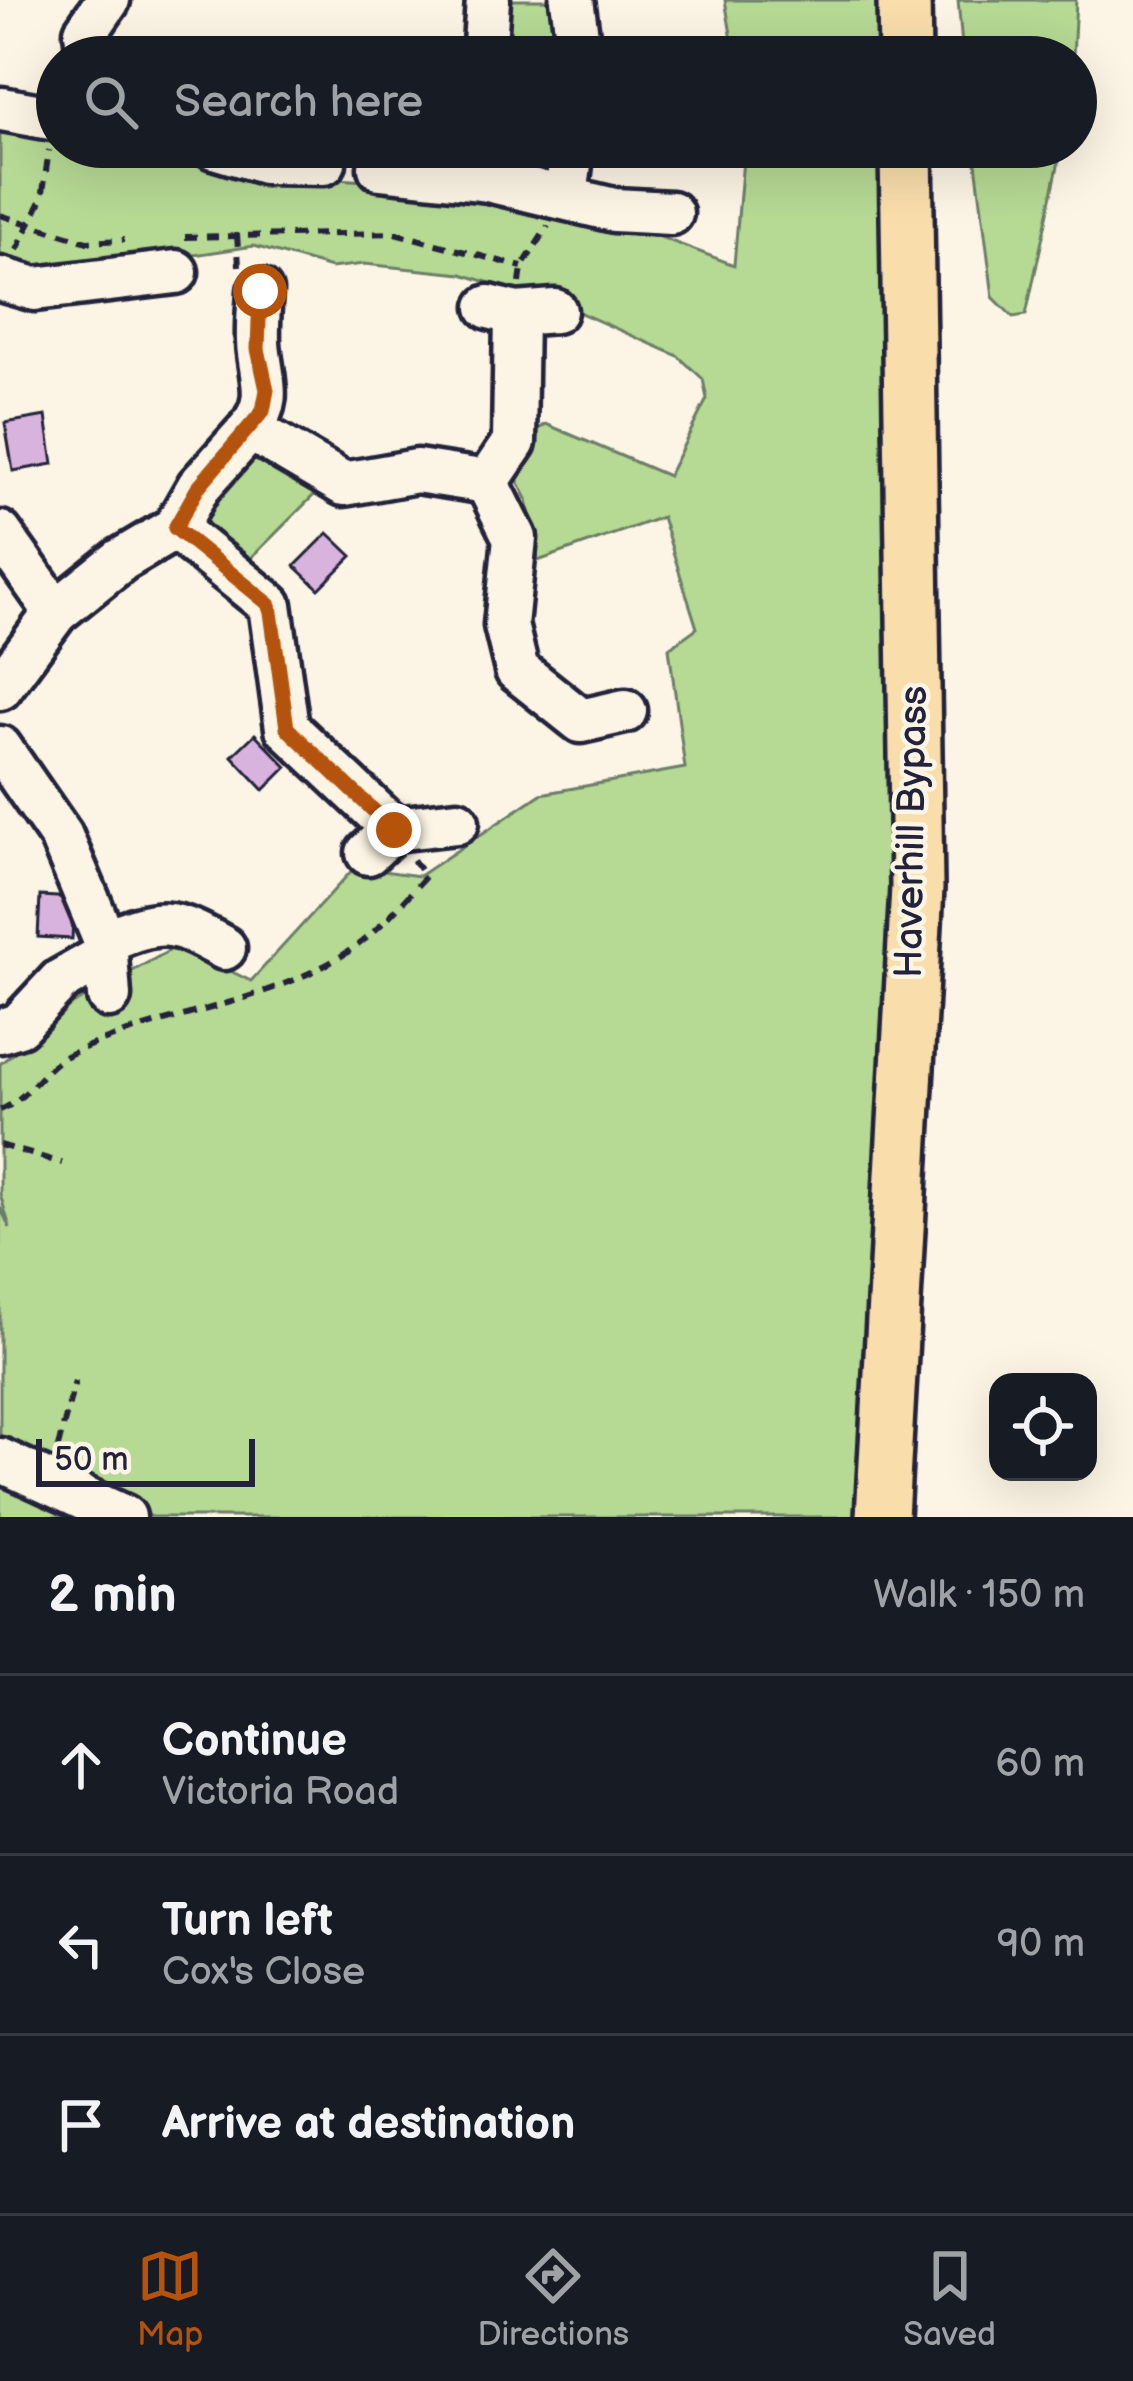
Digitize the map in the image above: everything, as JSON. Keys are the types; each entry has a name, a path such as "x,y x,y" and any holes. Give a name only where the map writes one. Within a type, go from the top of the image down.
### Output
{"main road":[{"path":"904,0 905,36"},
{"name":"Haverhill Bypass","path":"882,1517 917,888 906,168"}],"street":[{"path":"86,36 108,0"},
{"path":"486,36 488,0"},
{"path":"572,0 577,36"},
{"path":"2,109 36,115"},
{"path":"380,168 488,180 614,210 671,213"},
{"path":"566,197 569,168"},
{"path":"0,282 35,290 174,255"},
{"path":"0,688 56,612 121,560 175,528 199,486 263,411 267,390 250,280"},
{"path":"488,482 514,442 520,310"},
{"path":"250,429 344,484 417,471 488,482"},
{"path":"488,482 515,538 523,620 517,670 581,721 625,711"},
{"path":"175,528 270,605 287,728 381,841 457,822"},
{"path":"0,532 56,612"},
{"path":"0,748 62,836 106,964"},
{"path":"0,1031 19,1025 60,981 106,964 155,921 182,924 224,948"},
{"path":"0,1460 124,1517"}],"path":[{"path":"0,282 42,199 48,168"},
{"path":"0,215 87,242 130,240"},
{"path":"174,255 237,234 395,233 522,268"},
{"path":"237,234 250,280"},
{"path":"0,1110 27,1094 63,1057 118,1034 292,982 340,957 377,930 424,877"},
{"path":"0,1145 62,1163"},
{"path":"49,1481 75,1381"}],"green space":[{"path":"498,0 553,0 557,36 494,36"},
{"path":"725,0 885,0 886,36 731,36"},
{"path":"958,0 1076,0 1074,36 961,36"},
{"path":"0,124 36,131 36,168 248,168 268,174 379,182 615,220 734,265 742,168 887,168 894,804 869,1517 152,1517 0,1436 0,1207 10,1228 0,1194 0,1064 69,1006 178,946 251,981 355,867 419,876 541,794 685,768 669,648 697,628 662,517 538,561 527,499 514,473 531,435 546,424 668,476 707,399 703,379 678,356 569,308 462,274 364,264 331,268 254,246 53,276 0,260"},
{"path":"977,168 1058,168 1026,315 1013,317 993,297"},
{"path":"267,449 315,494 249,560 222,546 201,500 252,450"},
{"path":"0,1481 79,1517 0,1517"}],"building":[{"path":"46,416 53,464 13,471 5,423"},
{"path":"328,533 352,556 319,589 295,566"},
{"path":"255,734 287,767 264,790 232,756"},
{"path":"40,896 74,898 72,939 38,937"}],"route":[{"path":"260,291 258,349 267,390 263,411 199,486 175,528 270,605 287,728 394,830"}]}
